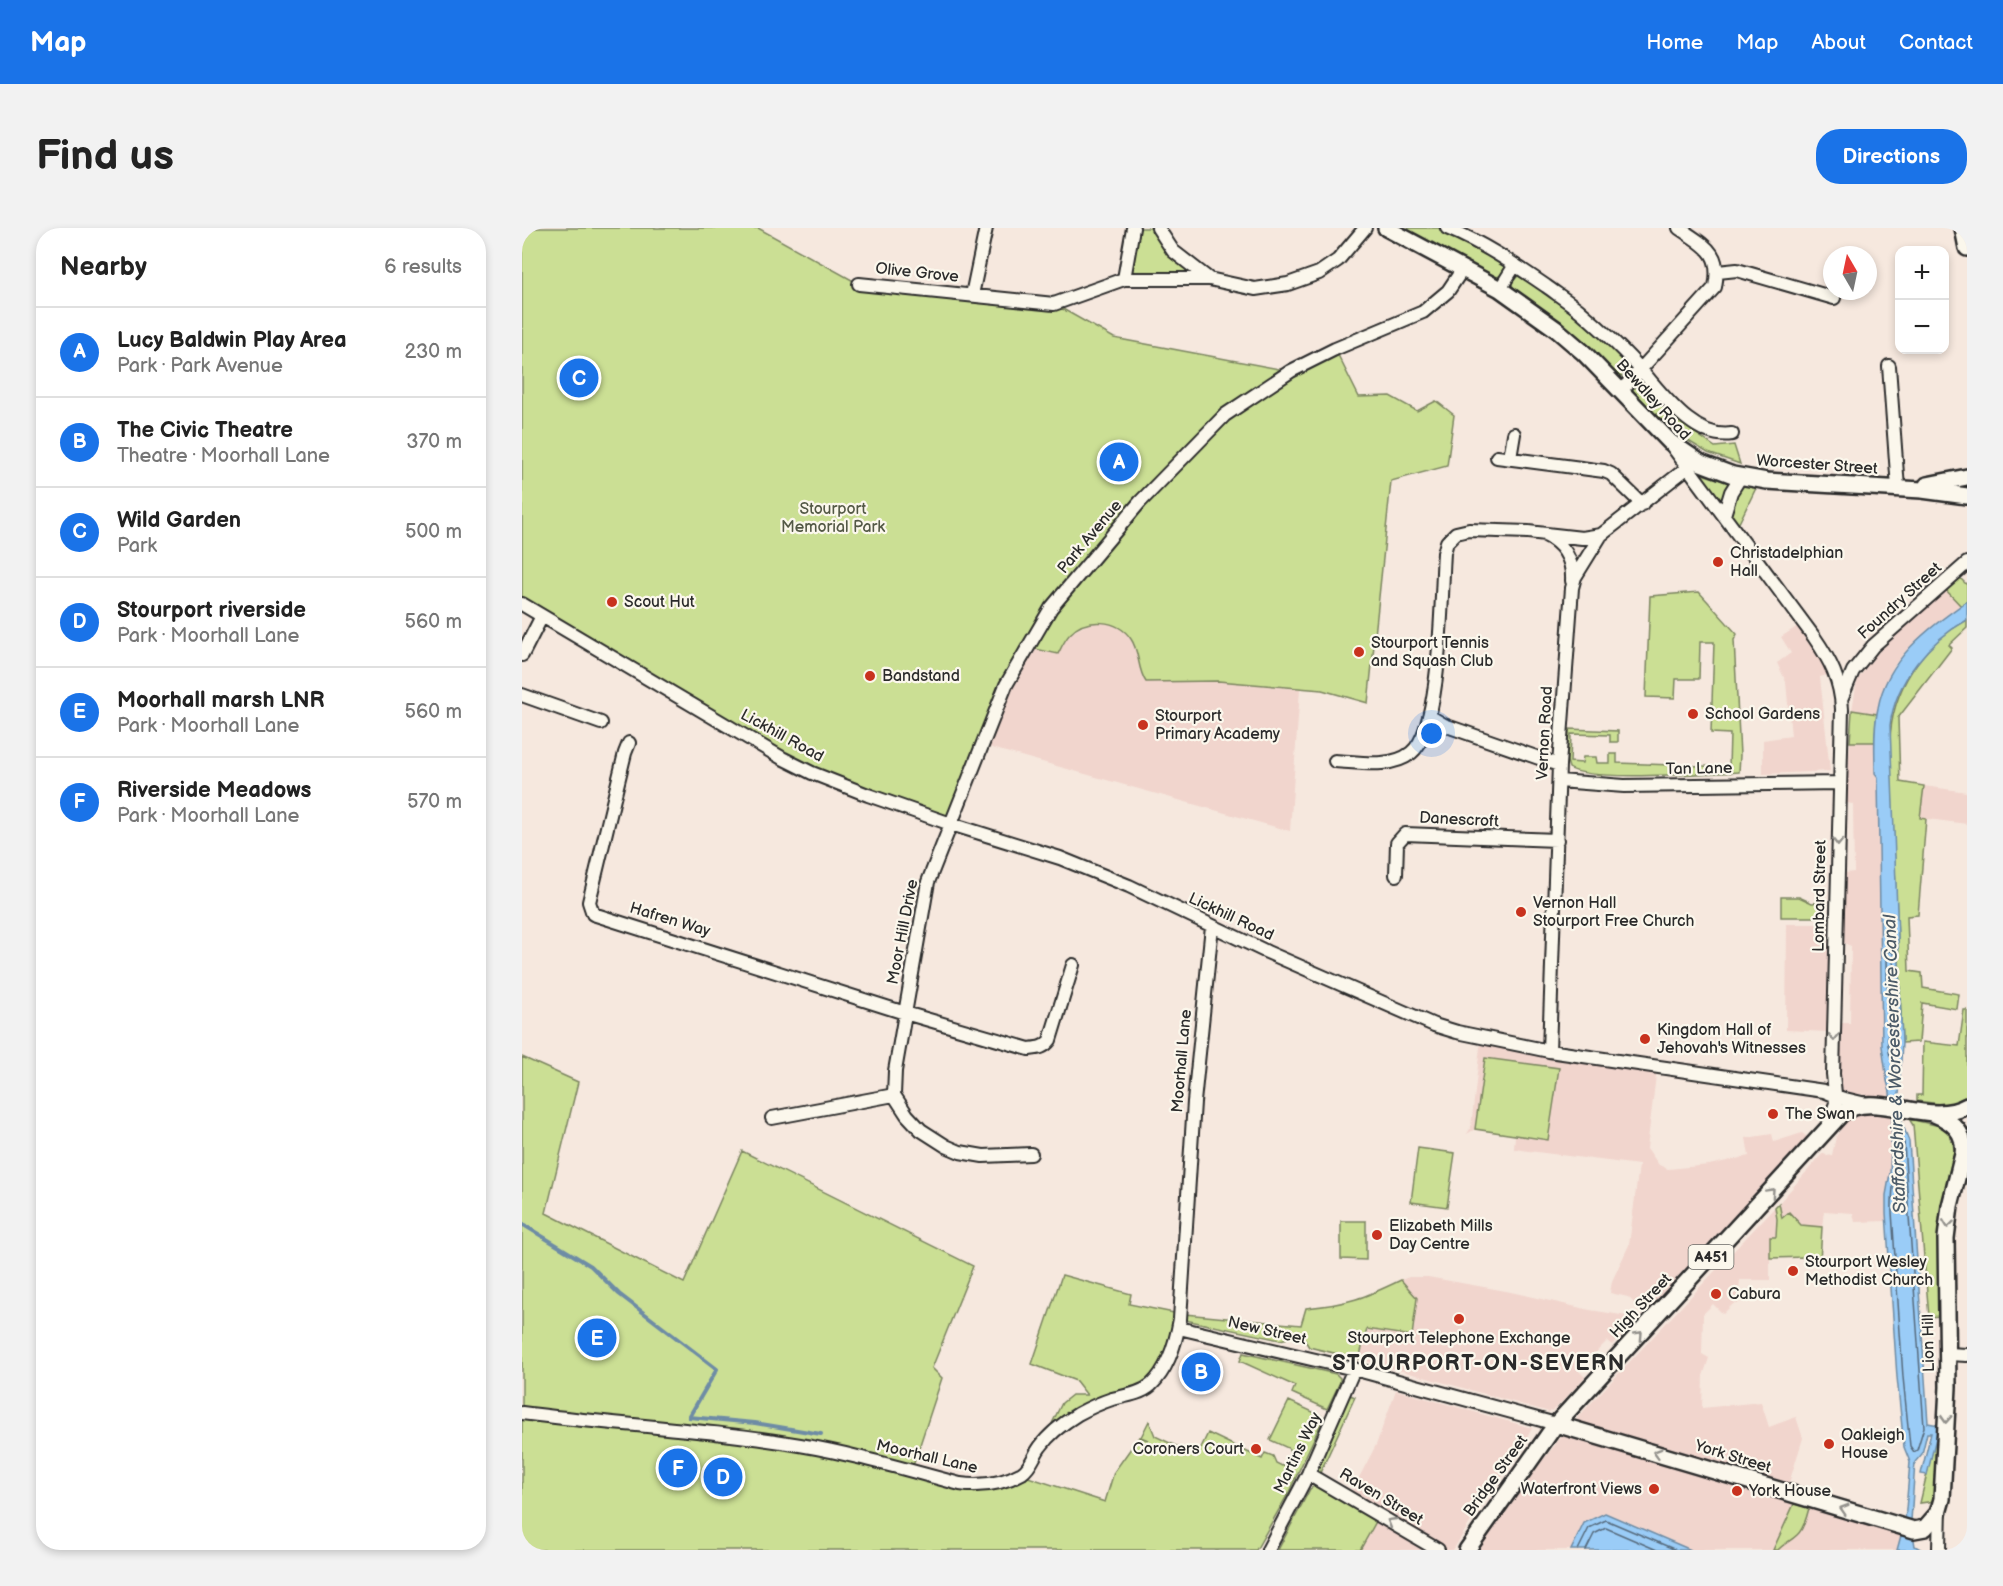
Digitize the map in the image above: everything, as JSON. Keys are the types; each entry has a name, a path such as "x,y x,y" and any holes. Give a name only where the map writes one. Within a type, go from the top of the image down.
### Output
{"main road":[{"name":"Bewdley Road","path":"1386,228 1500,289 1556,329 1584,353 1670,442"},
{"name":"Worcester Street","path":"1670,442 1701,463 1741,476 1787,483 1898,488 1967,496"},
{"name":"Worcester Street","path":"1898,488 1925,486 1967,477"},
{"name":"Worcester Street","path":"1944,492 1967,488"},
{"name":"High Street","path":"1556,1424 1846,1110 1859,1106 1879,1106 1934,1114"},
{"path":"1934,1114 1955,1112 1967,1106"},
{"path":"1934,1114 1948,1120 1959,1132 1963,1138 1965,1150"},
{"name":"Lion Hill","path":"1939,1509 1948,1354 1946,1239 1950,1206 1965,1150"},
{"path":"1570,1409 1569,1422 1575,1429"},
{"name":"York Street","path":"1556,1424 1907,1528"},
{"name":"Bridge Street","path":"1467,1550 1556,1424"},
{"path":"1907,1528 1925,1528 1939,1509"}],"street":[{"name":"Olive Grove","path":"972,295 986,228"},
{"path":"1124,279 1133,228"},
{"path":"1158,228 1173,251 1209,279 1255,289 1288,284 1319,273 1338,260 1365,228"},
{"name":"Bewdley Road","path":"1447,228 1471,238 1515,265 1579,310 1642,370 1665,400 1699,428 1713,434 1732,434"},
{"path":"1621,391 1715,287 1718,272 1715,258 1706,247 1679,228"},
{"path":"1500,289 1515,265"},
{"name":"Park Avenue","path":"951,824 1006,685 1027,647 1051,608 1140,502 1225,415 1291,371 1423,312 1448,291 1462,270"},
{"path":"1718,272 1737,270 1823,295"},
{"name":"Olive Grove","path":"859,284 1054,303 1124,279 1209,279"},
{"path":"1889,366 1898,488"},
{"path":"1510,458 1514,434"},
{"name":"Bewdley Road","path":"1670,442 1826,654 1836,674 1842,698"},
{"path":"1497,457 1605,471 1642,504"},
{"name":"Vernon Road","path":"1549,1051 1559,765 1572,588 1579,569 1601,535 1687,468"},
{"path":"1724,515 1731,492 1741,476"},
{"path":"1335,761 1386,763 1412,753 1424,736 1435,693 1444,553 1448,542 1456,533 1469,530 1541,533 1582,538 1601,535"},
{"path":"1541,533 1562,546 1566,553 1572,572 1572,588"},
{"name":"Foundry Street","path":"1842,698 1852,671 1873,646 1965,570"},
{"name":"Lickhill Road","path":"522,604 802,768 868,795 951,824 1060,858 1129,886 1212,926 1434,1024 1480,1038 1549,1051 1790,1086 1834,1095"},
{"path":"522,655 542,616"},
{"path":"522,695 601,723"},
{"name":"Lombard Street","path":"1834,1095 1842,698"},
{"path":"1429,716 1444,725 1559,765"},
{"name":"Hafren Way","path":"629,743 589,902 593,914 905,1012"},
{"name":"Tan Lane","path":"1559,781 1624,786 1839,783"},
{"name":"Moor Hill Drive","path":"894,1095 895,1071 928,882 951,824"},
{"name":"Danescroft","path":"1396,875 1396,843 1405,834 1557,840"},
{"name":"Moorhall Lane","path":"522,1413 781,1442 837,1452 960,1484 986,1486 1023,1472 1041,1446 1077,1414 1109,1400 1143,1391 1149,1387 1172,1351 1179,1328 1194,1102 1212,926"},
{"path":"905,1012 1029,1049 1039,1048 1047,1045 1050,1040 1073,965"},
{"path":"772,1118 894,1095 921,1130 946,1146 960,1152 983,1156 1031,1154"},
{"path":"1834,1095 1879,1106"},
{"name":"High Street","path":"1825,1131 1835,1109 1834,1095"},
{"name":"New Street","path":"1179,1328 1354,1368 1556,1424"},
{"path":"1948,1354 1967,1355"},
{"name":"Martins Way","path":"1268,1550 1308,1474 1354,1368"},
{"name":"Raven Street","path":"1308,1474 1438,1550"},
{"name":"Lion Hill","path":"1938,1550 1939,1509"},
{"path":"1907,1528 1925,1533 1932,1538 1938,1550"}],"shaded area":[{"path":"1945,589 1961,606 1936,623 1904,653 1893,667 1877,714 1852,710 1857,681 1870,661 1901,628"},
{"name":"Stourport Primary Academy","path":"1090,623 1113,624 1130,637 1137,650 1141,674 1146,682 1218,681 1300,689 1290,831 981,745 1027,647 1058,654 1069,634"},
{"path":"1798,626 1822,660 1827,675 1820,677 1830,771 1763,774 1763,740 1791,736 1786,682 1777,663 1791,653 1781,637"},
{"path":"1850,742 1875,742 1887,1081 1891,1097 1844,1093 1839,1090 1838,1050 1842,1049 1842,1023 1850,1023 1851,946 1844,943 1844,918 1845,873 1854,872 1853,804 1846,803"},
{"path":"1924,786 1967,792 1967,824 1920,818"},
{"path":"1787,924 1829,924 1828,1032 1786,1030"},
{"path":"1481,1038 1657,1067 1647,1148 1659,1165 1668,1169 1709,1165 1749,1156 1746,1138 1772,1134 1774,1142 1802,1133 1807,1137 1644,1313 1628,1297 1610,1293 1612,1281 1629,1245 1639,1165 1514,1149 1515,1135 1475,1129 1467,1134 1471,1127"},
{"path":"1855,1115 1892,1116 1890,1173 1886,1195 1887,1221 1855,1222 1853,1213 1824,1211 1822,1227 1801,1225 1789,1212 1782,1219 1779,1203 1823,1153 1827,1156 1832,1155 1836,1137 1845,1122"},
{"path":"1775,1207 1776,1237 1770,1237 1770,1280 1740,1280 1738,1304 1733,1304 1723,1314 1713,1304 1703,1314 1702,1354 1709,1358 1703,1376 1702,1408 1761,1402 1769,1427 1796,1417 1803,1438 1789,1483 1577,1421 1577,1418"},
{"path":"1409,1277 1428,1277 1640,1318 1612,1345 1607,1341 1602,1346 1579,1371 1585,1377 1556,1408 1549,1412 1359,1359 1367,1329 1417,1298 1401,1280"},
{"path":"1396,1390 1532,1428 1521,1450 1481,1505 1453,1550 1447,1550 1351,1493 1376,1445"},
{"path":"1563,1435 1901,1535 1897,1550 1691,1550 1605,1513 1584,1523 1571,1550 1467,1550 1533,1456 1543,1460"},
{"path":"1378,1518 1432,1550 1360,1550"}],"green space":[{"name":"Stourport Memorial Park","path":"522,228 758,228 859,284 1054,304 1114,338 1290,371 1335,349 1359,397 1390,396 1417,411 1436,401 1454,415 1447,466 1391,481 1368,703 1322,690 1218,681 1146,682 1134,644 1125,632 1110,624 1093,623 1084,625 1070,634 1058,654 1027,647 951,824 812,773 522,604"},
{"path":"1133,228 1158,228 1209,279 1124,279"},
{"path":"1398,228 1438,228 1469,241 1503,260 1505,272 1496,278"},
{"path":"1521,273 1577,313 1630,368 1616,382 1513,292 1512,282"},
{"path":"1643,380 1658,403 1688,428 1715,447 1734,445 1740,464 1708,453 1682,437 1671,439 1628,394"},
{"path":"1701,475 1730,483 1720,501"},
{"path":"1745,485 1757,486 1738,525 1731,517 1732,508 1736,495"},
{"path":"1959,577 1967,585 1967,601 1961,606 1945,589"},
{"path":"1699,592 1737,634 1734,640 1739,772 1624,776 1600,775 1569,768 1567,761 1569,729 1618,731 1618,742 1610,742 1610,735 1571,734 1570,762 1582,763 1583,757 1596,757 1597,763 1610,763 1610,754 1617,754 1617,763 1729,767 1730,734 1711,733 1714,642 1700,642 1699,679 1676,679 1675,698 1646,697 1650,596"},
{"path":"1967,620 1967,628 1949,645 1952,648 1898,718 1900,782 1924,786 1920,818 1926,819 1918,915 1907,916 1909,971 1922,973 1923,988 1959,994 1957,1009 1922,1003 1919,1042 1902,1043 1890,742 1892,723 1903,687 1923,655 1951,630"},
{"path":"1852,710 1877,714 1875,742 1850,742"},
{"path":"1781,897 1799,897 1812,903 1825,902 1825,917 1781,917"},
{"path":"1964,1010 1967,1010 1967,1096 1948,1105 1917,1101 1917,1095 1922,1095 1923,1042 1959,1046"},
{"path":"522,1057 578,1082 546,1213 684,1283 742,1151 973,1266 932,1368 942,1378 911,1472 896,1469 975,1493 1010,1481 1019,1474 1105,1502 1114,1472 1139,1437 1148,1440 1141,1437 1149,1421 1155,1436 1197,1456 1208,1433 1262,1459 1265,1453 1273,1456 1276,1463 1282,1466 1290,1462 1292,1453 1288,1448 1270,1440 1289,1401 1324,1417 1289,1492 1256,1550 522,1550"},
{"path":"1485,1058 1559,1068 1548,1140 1475,1129"},
{"path":"1909,1119 1944,1127 1953,1142 1954,1151 1938,1229 1940,1316 1929,1317 1913,1125"},
{"path":"1418,1148 1455,1153 1447,1207 1411,1202"},
{"path":"1779,1203 1782,1218 1789,1212 1801,1225 1822,1227 1820,1261 1807,1261 1806,1257 1770,1258 1770,1237 1776,1237 1775,1207"},
{"path":"1341,1221 1366,1221 1366,1260 1341,1259"},
{"path":"1062,1275 1131,1294 1129,1304 1174,1313 1301,1325 1306,1308 1355,1299 1401,1280 1417,1298 1412,1336 1367,1329 1359,1359 1309,1347 1304,1339 1292,1337 1280,1340 1181,1319 1154,1381 1109,1400 1041,1446 1062,1403 1072,1395 1087,1395 1076,1381 1032,1364"},
{"path":"1243,1353 1336,1374 1340,1382 1327,1409 1292,1393 1295,1386 1240,1361"},
{"path":"1350,1395 1355,1397 1319,1475 1316,1471 1317,1466"},
{"path":"1936,1435 1940,1436 1935,1501 1920,1503"},
{"path":"1316,1485 1378,1518 1360,1550 1278,1550 1310,1489"},
{"path":"1794,1504 1809,1508 1803,1526 1795,1537 1778,1550 1773,1550"}],"water":[{"name":"Staffordshire & Worcestershire Canal","path":"1967,601 1967,620 1940,639 1916,664 1907,678 1893,708 1890,725 1902,1043 1899,1096 1902,1123 1909,1141 1928,1423 1939,1425 1927,1475 1921,1474 1931,1433 1927,1433 1922,1454 1915,1462 1911,1521 1915,1546 1922,1550 1897,1550 1905,1521 1910,1462 1904,1447 1897,1377 1886,1213 1892,1121 1890,1092 1882,1046 1878,777 1875,773 1875,724 1883,690 1900,660 1924,634"},
{"path":"1605,1513 1691,1550 1571,1550 1584,1523"}],"waterway":[{"path":"522,1224 591,1266 619,1294 717,1369 689,1417 755,1423 821,1434"}],"place":[{"name":"Wild Garden","path":"579,378"},
{"name":"Lucy Baldwin Play Area","path":"1119,462"},
{"name":"Christadelphian Hall","path":"1718,562"},
{"name":"Scout Hut","path":"612,602"},
{"name":"Stourport Tennis and Squash Club","path":"1359,652"},
{"name":"Bandstand","path":"870,676"},
{"name":"School Gardens","path":"1693,714"},
{"name":"Stourport Primary Academy","path":"1143,725"},
{"name":"Vernon Hall Stourport Free Church","path":"1521,912"},
{"name":"Kingdom Hall of Jehovah's Witnesses","path":"1645,1039"},
{"name":"The Swan","path":"1773,1114"},
{"name":"Elizabeth Mills Day Centre","path":"1377,1235"},
{"name":"Stourport Wesley Methodist Church","path":"1793,1271"},
{"name":"Cabura","path":"1716,1294"},
{"name":"Stourport Telephone Exchange","path":"1459,1319"},
{"name":"Moorhall marsh LNR","path":"597,1338"},
{"name":"The Civic Theatre","path":"1201,1372"},
{"name":"Oakleigh House","path":"1829,1444"},
{"name":"Coroners Court","path":"1256,1449"},
{"name":"Riverside Meadows","path":"678,1468"},
{"name":"Stourport riverside","path":"723,1477"},
{"name":"Waterfront Views","path":"1654,1489"},
{"name":"York House","path":"1737,1491"}],"district":[{"name":"STOURPORT-ON-SEVERN","path":"1479,1363"}]}
